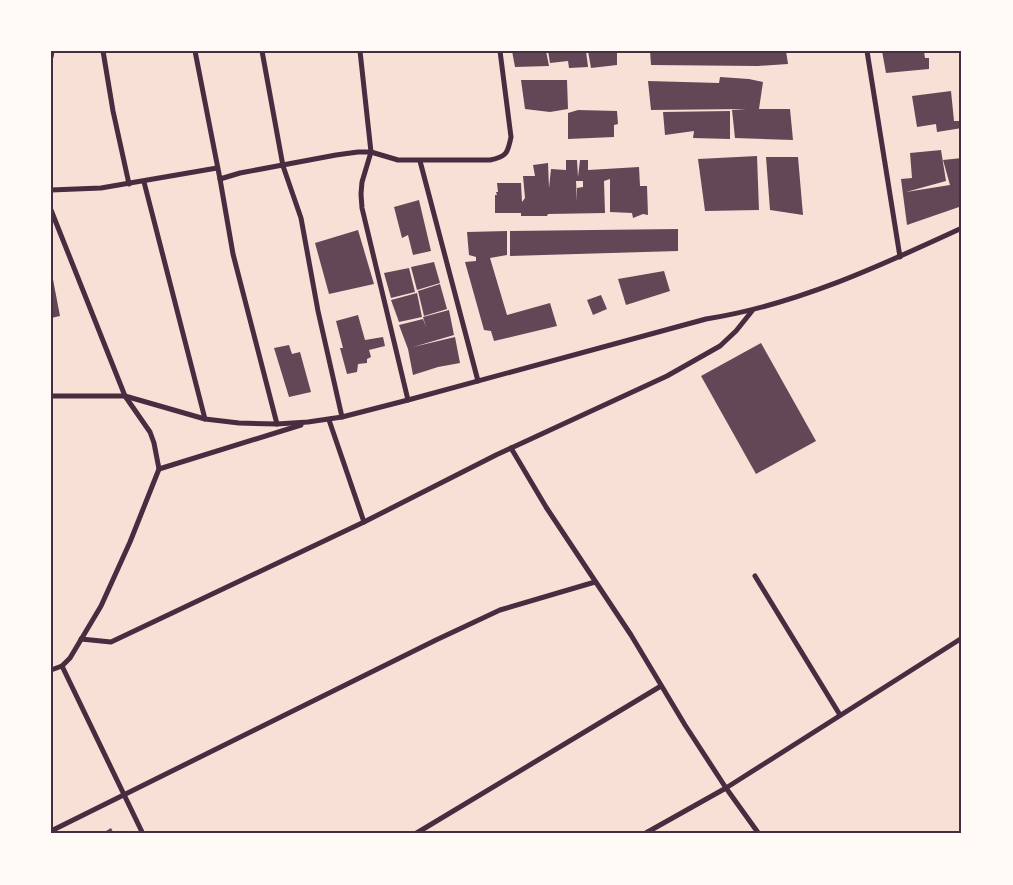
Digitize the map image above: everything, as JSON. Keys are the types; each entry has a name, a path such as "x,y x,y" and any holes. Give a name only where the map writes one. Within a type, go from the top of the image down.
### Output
{"street":[{"path":"51,57 52,51"},
{"path":"103,51 113,111 129,184"},
{"path":"195,51 218,168 232,254 277,424"},
{"path":"262,51 283,166 300,218 318,311 342,417"},
{"path":"360,51 371,152 362,182 362,208 408,400"},
{"path":"220,179 240,173 336,155 371,152 398,160 490,160 501,158 508,150 511,136 500,51"},
{"path":"867,51 900,257"},
{"path":"420,160 478,381"},
{"path":"51,190 101,188 218,168"},
{"path":"144,182 205,419"},
{"path":"51,210 125,396 150,432 159,469 134,534 101,606 70,658 62,666 51,670"},
{"path":"51,396 125,396 205,419 239,422 277,424 329,420 706,319 753,311 841,282 962,228"},
{"path":"82,639 111,642 364,522 511,448 667,376 720,346 753,311"},
{"path":"329,420 364,522"},
{"path":"159,469 308,422"},
{"path":"511,448 546,507 632,635 661,686 726,788 758,834"},
{"path":"755,576 840,715"},
{"path":"51,831 500,610 595,582"},
{"path":"644,834 726,788 962,638"},
{"path":"62,666 143,834"},
{"path":"415,834 661,686"}],"building":[{"path":"512,51 546,51 549,66 515,67"},
{"path":"548,51 586,51 588,67 569,68 568,61 550,63"},
{"path":"588,51 617,51 617,65 591,68"},
{"path":"650,51 786,51 788,64 758,66 651,65"},
{"path":"882,51 924,51 925,58 929,58 929,69 886,73"},
{"path":"720,77 763,82 759,109 790,109 793,140 735,138 732,110 746,109 651,110 648,81 719,83"},
{"path":"521,80 567,80 568,109 550,112 525,109"},
{"path":"951,91 954,121 962,121 962,128 937,132 936,124 917,127 912,96"},
{"path":"578,110 617,111 618,124 614,125 614,137 568,139 568,113"},
{"path":"730,111 730,139 693,138 694,131 665,135 663,112"},
{"path":"941,150 946,181 906,192 950,185 943,160 962,158 962,206 907,225 901,179 912,178 910,153"},
{"path":"757,156 759,210 705,211 698,159"},
{"path":"766,157 798,157 803,215 770,210"},
{"path":"566,160 577,160 578,177 580,160 588,160 588,170 639,167 640,186 647,186 648,215 643,214 633,218 632,213 610,212 610,179 604,181 605,213 521,216 521,213 495,213 495,195 498,192 497,183 521,183 522,202 525,198 523,176 535,176 533,165 548,163 549,188 551,169 566,170","holes":["576,181 583,181 583,187 577,188 577,202"]},
{"path":"419,200 431,251 413,255 408,235 402,238 394,207"},
{"path":"678,229 678,251 510,256 510,231"},
{"path":"358,230 374,284 329,294 315,243"},
{"path":"507,231 507,255 490,258 507,315 550,303 557,326 494,341 491,331 484,330 465,262 476,261 476,257 469,255 467,232"},
{"path":"434,262 440,283 417,290 411,267"},
{"path":"409,268 415,292 391,298 384,273"},
{"path":"51,269 60,316 51,318"},
{"path":"664,271 670,291 626,305 618,279"},
{"path":"440,284 447,309 424,316 418,291"},
{"path":"417,293 422,317 399,322 391,300"},
{"path":"601,295 607,309 593,315 587,300"},
{"path":"449,310 454,335 413,347 455,337 460,363 438,367 413,375 408,349 399,325 423,319 426,327 423,317"},
{"path":"358,315 365,340 383,337 385,346 369,350 371,357 367,359 367,363 358,364 357,372 347,374 340,348 343,348 336,321"},
{"path":"761,343 816,441 756,474 701,376"},
{"path":"289,345 292,354 300,352 311,392 289,397 274,348"},
{"path":"111,828 114,834 101,834"}]}
